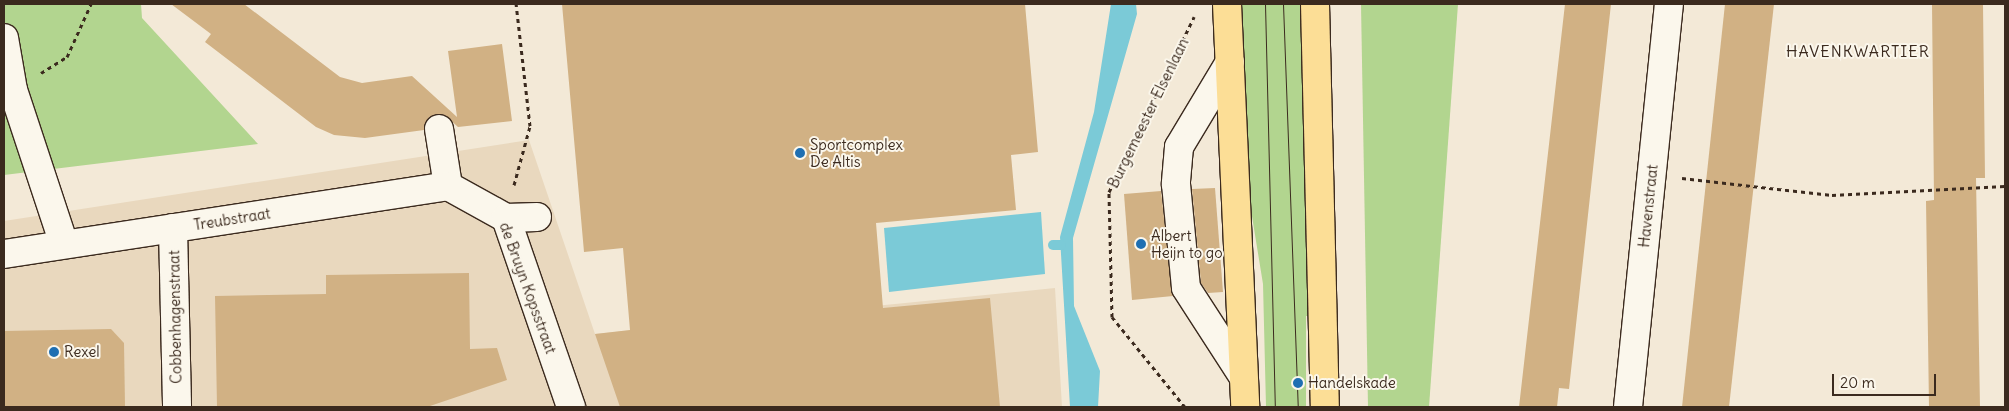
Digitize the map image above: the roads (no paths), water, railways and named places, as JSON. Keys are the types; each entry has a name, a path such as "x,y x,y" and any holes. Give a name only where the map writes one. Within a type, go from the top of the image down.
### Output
{"main road":[{"path":"1227,4 1245,407"},
{"path":"1315,4 1325,407"}],"street":[{"name":"Havenstraat","path":"1628,407 1669,4"},
{"path":"4,38 13,90 64,244"},
{"path":"1230,62 1179,147 1176,184 1186,288 1243,376"},
{"path":"439,129 454,188"},
{"name":"Treubstraat","path":"4,254 454,188"},
{"name":"de Bruyn Kopsstraat","path":"454,188 506,218 571,407"},
{"path":"506,218 537,217"},
{"name":"Cobbenhagenstraat","path":"173,228 177,407"}],"water":[{"path":"1111,4 1136,4 1137,14 1073,238 1074,306 1100,371 1098,407 1070,407 1060,237 1094,112"},
{"path":"1041,212 1045,274 889,292 884,228"}],"waterway":[{"path":"1053,245 1061,245"}],"tram line":[{"path":"1265,4 1275,407"},
{"path":"1283,4 1298,407"}],"place":[{"name":"Sportcomplex De Altis","path":"800,153"},
{"name":"Albert Heijn to go","path":"1141,244"},
{"name":"Rexel","path":"54,352"},
{"name":"Handelskade","path":"1298,383"}],"district":[{"name":"HAVENKWARTIER","path":"1858,51"}]}
